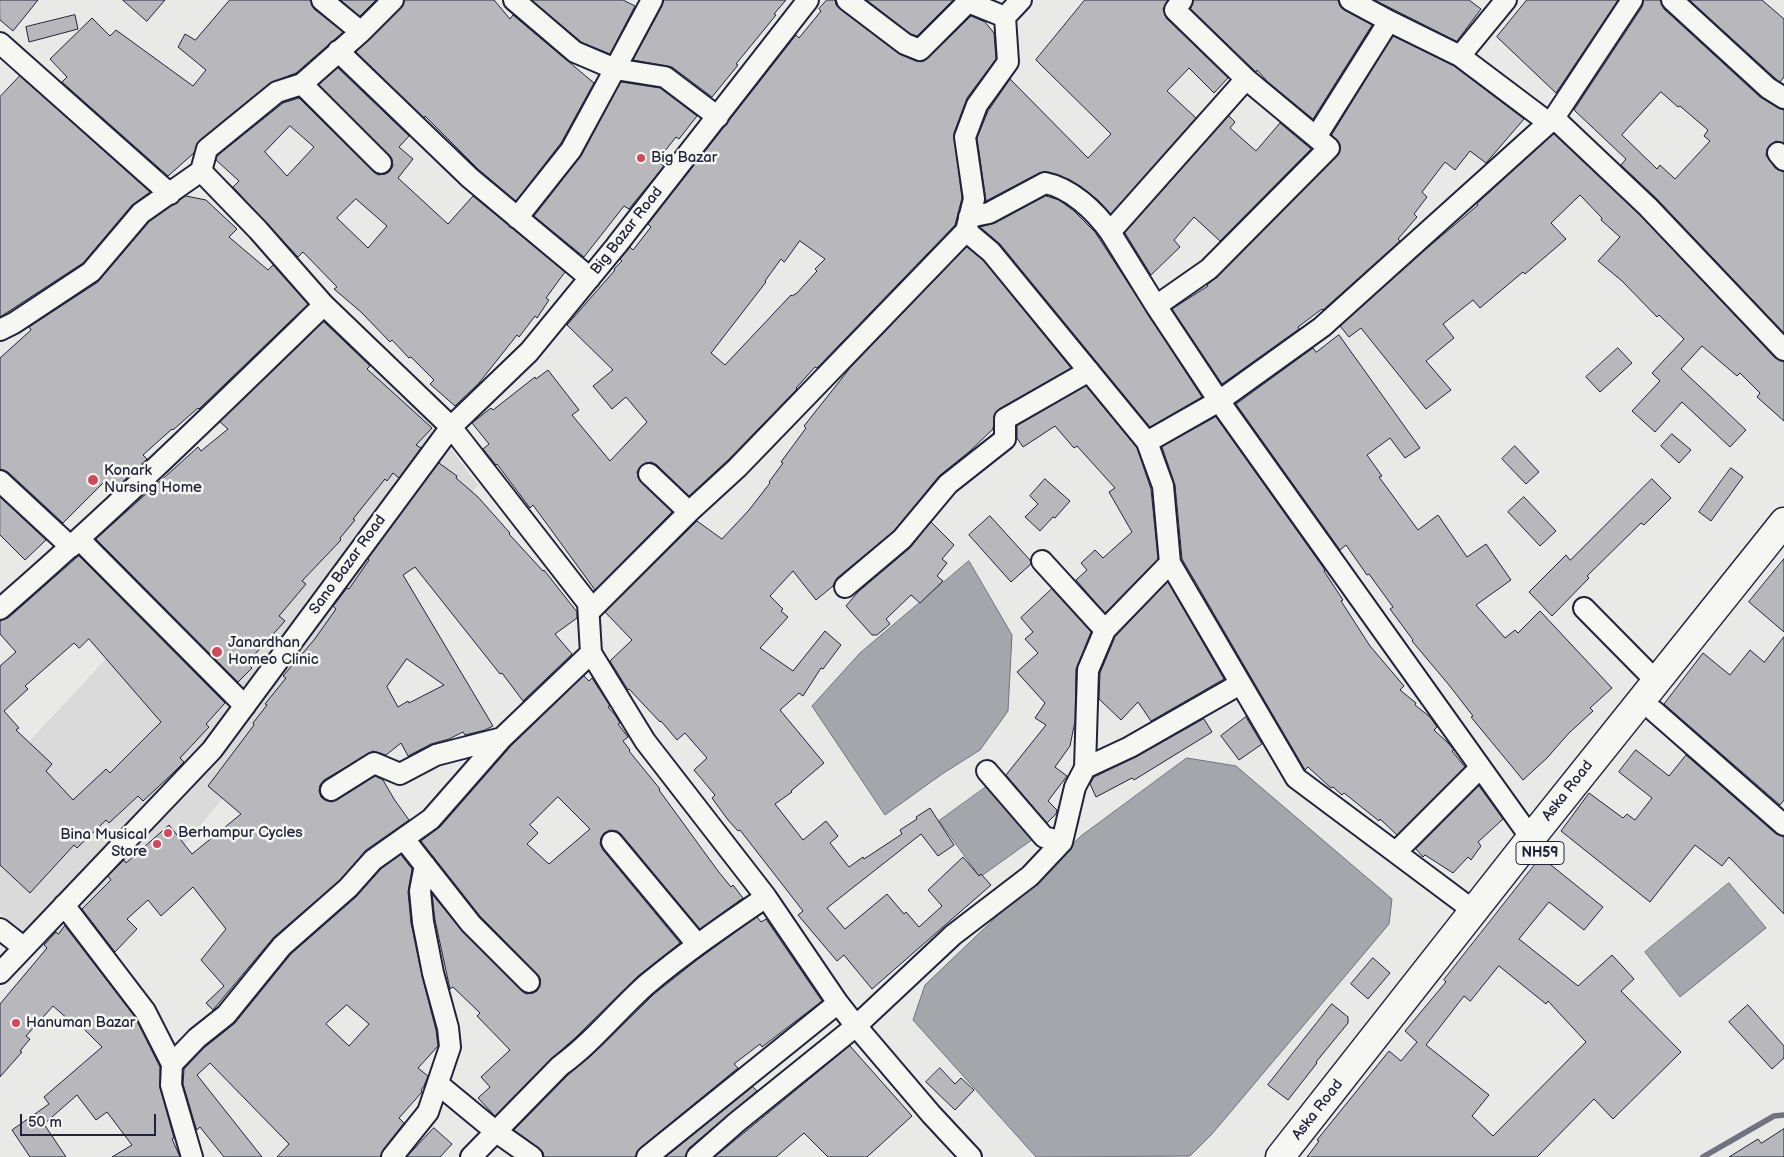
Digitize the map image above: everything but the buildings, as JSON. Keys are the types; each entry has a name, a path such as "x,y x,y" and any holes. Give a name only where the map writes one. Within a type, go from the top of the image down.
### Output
{"highway":[{"name":"Aska Road","path":"1280,1157 1474,911 1536,844 1656,681 1784,522"},
{"name":"NH59","path":"1294,1157 1406,1026 1536,844 1654,711 1784,547"}],"street":[{"path":"322,0 361,32"},
{"path":"0,330 14,323 91,272 141,213 201,172 207,149 277,92 302,84 361,32 392,0"},
{"path":"514,0 575,52 615,69 666,77 718,117"},
{"path":"516,218 571,150 652,0"},
{"name":"Big Bazar Road","path":"450,427 529,352 718,117 808,0"},
{"path":"847,0 905,44 920,50 968,2 1005,18"},
{"path":"968,224 974,199 965,137 977,105 1008,62 1005,18 1021,0"},
{"path":"1156,306 1209,269 1329,148 1246,79 1175,10 1182,0"},
{"path":"1350,0 1388,22 1460,56 1551,121 1648,207 1784,350"},
{"path":"1460,56 1506,0"},
{"path":"1147,442 1219,400 1322,327 1551,121 1632,0"},
{"path":"1672,0 1768,88 1784,98"},
{"path":"1316,137 1388,22"},
{"path":"0,43 170,194"},
{"path":"338,52 470,178 590,278"},
{"path":"1110,232 1246,79"},
{"path":"302,84 381,163"},
{"path":"201,172 258,230 324,305 450,427 588,603 591,653 645,740 766,897 838,1003 931,1114 971,1157"},
{"path":"588,612 689,512 737,468 968,224 1046,183 1055,185 1082,202 1102,220 1156,306 1219,400 1536,844"},
{"path":"968,224 1147,442 1163,486 1170,564 1296,778 1474,911"},
{"path":"0,609 75,543 324,305"},
{"path":"845,586 902,539 948,484 1005,439 1006,419 1089,371"},
{"name":"Sano Bazar Road","path":"0,973 212,750 450,427"},
{"path":"649,474 689,512"},
{"path":"0,481 75,543 244,706"},
{"path":"1042,561 1105,630"},
{"path":"697,1157 737,1122 856,1026 953,935 1030,876 1062,842 1075,787 1085,768 1088,670 1105,630 1170,564"},
{"path":"1584,608 1656,681"},
{"path":"172,1064 198,1038 226,1015 282,946 348,888 373,860 431,818 502,738 591,653"},
{"path":"1085,768 1130,747 1240,684"},
{"path":"1654,711 1784,825"},
{"path":"331,790 374,763 400,774 436,755 502,738"},
{"path":"1396,852 1480,768"},
{"path":"988,771 1044,837 1062,842"},
{"path":"404,839 471,924 530,982"},
{"path":"612,842 697,944"},
{"path":"392,1157 428,1112 450,1047 448,1028 433,973 423,922 420,891 425,865"},
{"path":"471,1157 560,1066 646,986 697,944 766,897"},
{"path":"64,905 145,1011 172,1064 171,1085 192,1157"},
{"path":"0,929 23,947"},
{"path":"647,1157 838,1003"},
{"path":"438,1084 495,1131 532,1157"}],"shaded area":[{"path":"374,370 435,428 478,485 76,978 0,913 0,773"},
{"path":"969,561 1012,635 1008,711 980,750 942,774 885,815 812,706 860,653"},
{"path":"1187,758 1236,766 1392,899 1389,924 1212,1134 1190,1156 1036,1157 913,1020 925,985 1081,836"},
{"path":"993,782 1033,839 980,877 939,821"},
{"path":"1729,883 1766,928 1680,997 1645,952"}],"waterway":[{"path":"1703,1157 1774,1116 1784,1115"}],"place":[{"name":"Big Bazar","path":"641,158"},
{"name":"Konark Nursing Home","path":"93,480"},
{"name":"Janardhan Homeo Clinic","path":"217,652"},
{"name":"Berhampur Cycles","path":"168,833"},
{"name":"Bina Musical Store","path":"157,844"},
{"name":"Hanuman Bazar","path":"16,1023"}]}
